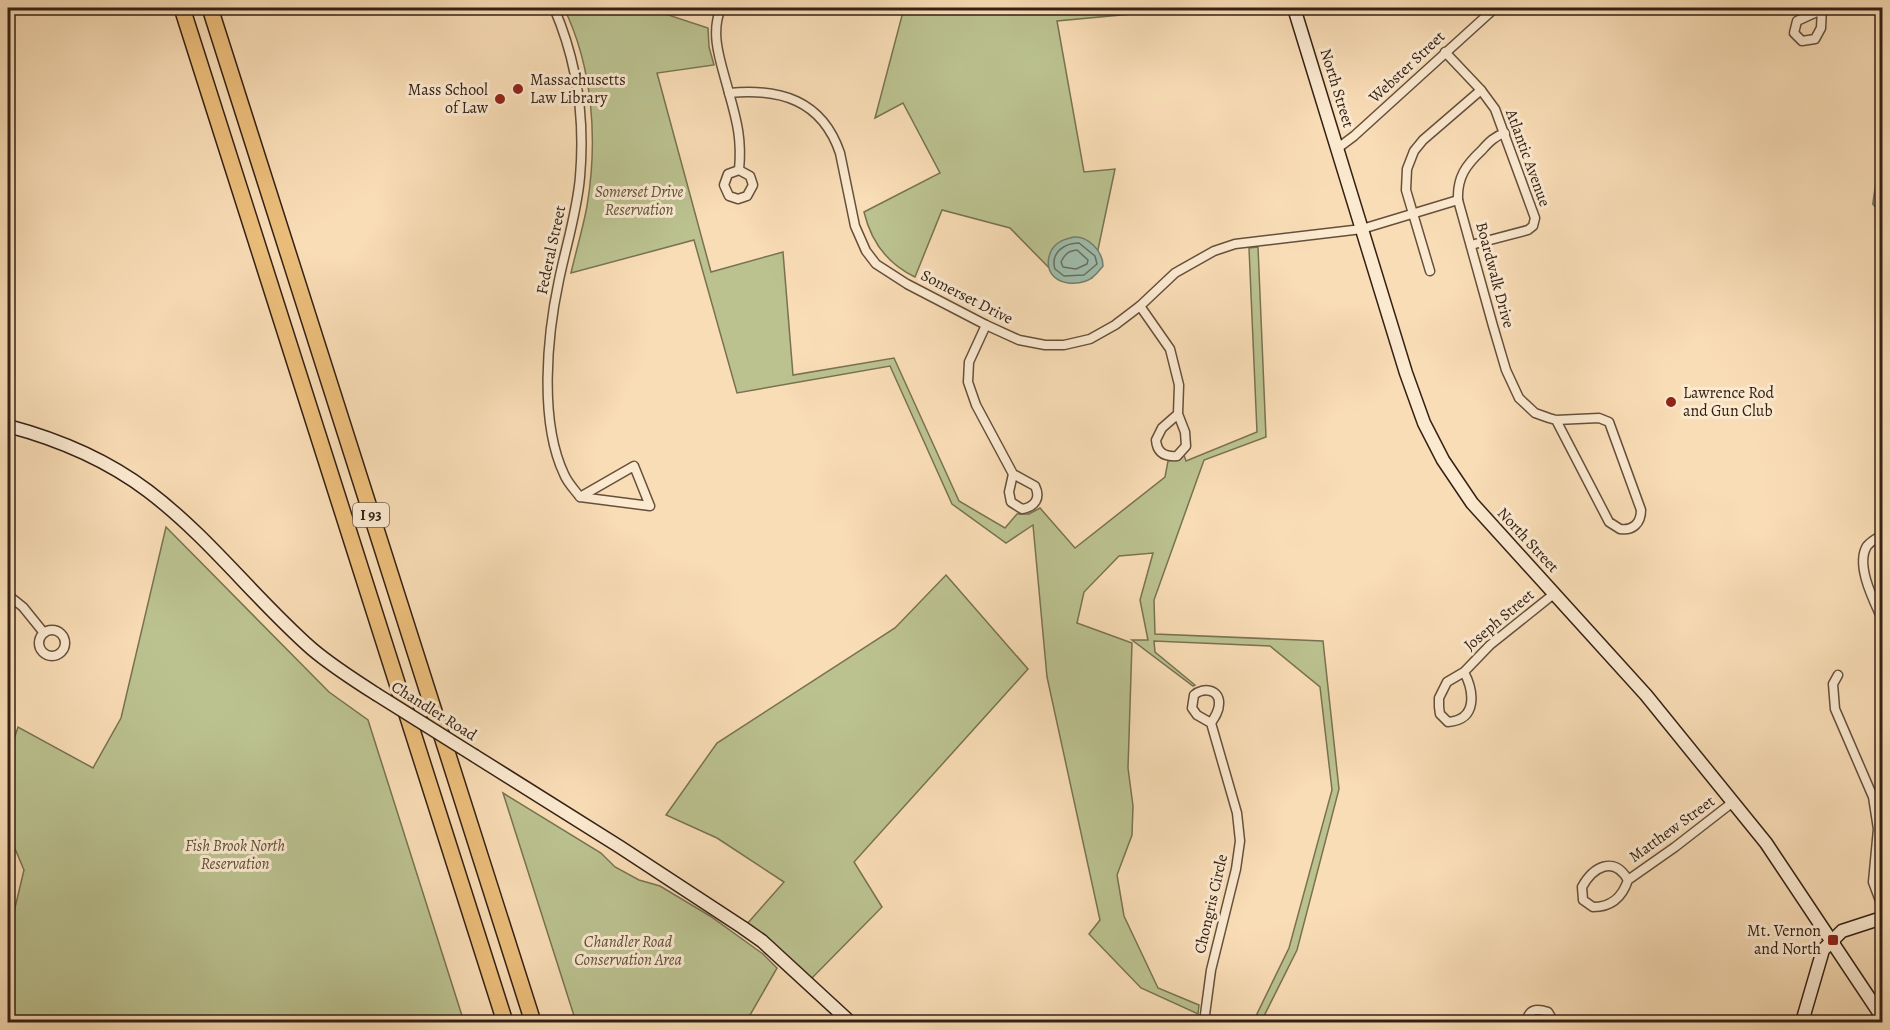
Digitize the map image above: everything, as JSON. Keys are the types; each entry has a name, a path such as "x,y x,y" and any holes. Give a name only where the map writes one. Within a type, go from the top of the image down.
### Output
{"highway":[{"name":"I 93","path":"182,8 505,1023"},
{"name":"I 93","path":"210,8 534,1023"}],"main road":[{"name":"North Street","path":"1294,8 1406,373 1424,423 1443,460 1472,503 1646,695 1766,843 1882,1017"},
{"name":"Chandler Road","path":"8,426 72,448 124,475 147,491 197,533 314,651 376,694 742,927 762,941 850,1023"},
{"path":"1802,1023 1823,950 1842,931 1882,918"}],"street":[{"name":"Federal Street","path":"554,8 561,23 575,72 580,107 581,147 576,205 550,335 549,405 555,448 564,475 580,497"},
{"path":"721,8 717,21 716,41 740,132 740,170"},
{"name":"Webster Street","path":"1338,148 1495,8"},
{"name":"Atlantic Avenue","path":"1445,52 1481,90 1495,109 1534,216 1534,224 1528,230 1471,245"},
{"name":"Somerset Drive","path":"729,93 751,90 773,92 802,104 819,117 837,144 855,226 866,251 876,264 895,278 986,325 1019,340 1045,345 1064,345 1090,339 1140,306 1175,273 1214,251 1235,244 1362,229 1458,200"},
{"path":"1430,272 1405,183 1407,169 1414,151 1423,140 1481,90"},
{"name":"Boardwalk Drive","path":"1505,133 1493,139 1467,164 1460,180 1458,200 1493,326 1515,392 1529,409 1556,420 1599,418 1610,422 1640,507 1641,517 1635,525 1623,530 1611,524 1556,420"},
{"path":"1140,306 1170,349 1179,386 1178,414 1185,432 1186,446 1177,456 1165,455 1157,446 1157,434 1178,414"},
{"path":"986,325 969,362 968,382 976,405 1013,474"},
{"path":"634,466 650,506 626,503 580,497 634,466"},
{"path":"1882,535 1868,544 1863,554 1867,581 1882,619"},
{"name":"Joseph Street","path":"1464,672 1472,692 1470,707 1460,719 1448,722 1440,714 1439,698 1447,682 1464,672 1490,645 1555,593"},
{"path":"8,596 23,607 44,633"},
{"path":"1838,675 1833,684 1835,709 1874,796 1878,829 1873,882 1882,906"},
{"name":"Chongris Circle","path":"1204,1023 1211,970 1236,869 1240,841 1237,813 1211,723"},
{"name":"Matthew Street","path":"1628,880 1617,866 1608,866 1594,871 1582,887 1583,900 1593,907 1606,907 1620,896 1628,880 1733,802"},
{"path":"1526,1023 1528,1015 1533,1010 1548,1012 1554,1023"}],"green space":[{"name":"Somerset Drive Reservation","path":"564,8 655,8 656,11 708,28 709,47 714,65 657,73 711,272 783,252 793,375 894,358 959,501 1005,528 1017,514 1029,514 1040,508 1075,548 1165,477 1168,461 1184,455 1186,461 1257,432 1249,248 1258,247 1266,437 1204,460 1154,600 1155,634 1323,641 1339,789 1297,950 1261,1022 1253,1022 1289,948 1332,790 1320,687 1270,646 1154,641 1155,652 1195,685 1193,686 1132,640 1148,640 1140,600 1153,553 1119,556 1084,592 1077,623 1132,643 1128,768 1133,806 1132,835 1117,875 1124,916 1158,988 1199,1005 1198,1014 1141,988 1089,934 1100,920 1047,677 1033,525 1006,543 952,504 890,366 737,393 694,240 571,273 587,206 592,130 587,80 574,31"},
{"path":"904,8 1197,8 1057,21 1084,172 1115,169 1092,278 1060,279 1010,228 942,210 915,277 897,266 882,251 871,233 864,212 940,173 903,103 875,118"},
{"name":"Fish Brook North Reservation","path":"166,527 329,692 368,720 464,1022 8,1022 8,937 24,870 8,832 8,758 18,727 93,768 121,718"},
{"path":"946,575 1028,669 854,862 882,907 811,979 747,924 784,882 717,838 666,815 717,743 895,628"},
{"name":"Chandler Road Conservation Area","path":"503,793 601,853 615,867 639,880 660,886 710,916 763,954 777,968 746,1022 576,1022"}],"water":[{"path":"1074,237 1084,239 1098,250 1103,266 1089,280 1078,283 1062,282 1051,274 1048,260 1055,245"}],"waterway":[{"path":"1882,142 1873,204 1882,214"}],"place":[{"name":"Massachusetts Law Library","path":"518,89"},
{"name":"Mass School of Law","path":"500,99"},
{"name":"Lawrence Rod and Gun Club","path":"1671,402"},
{"name":"Mt. Vernon and North","path":"1833,940"}]}
